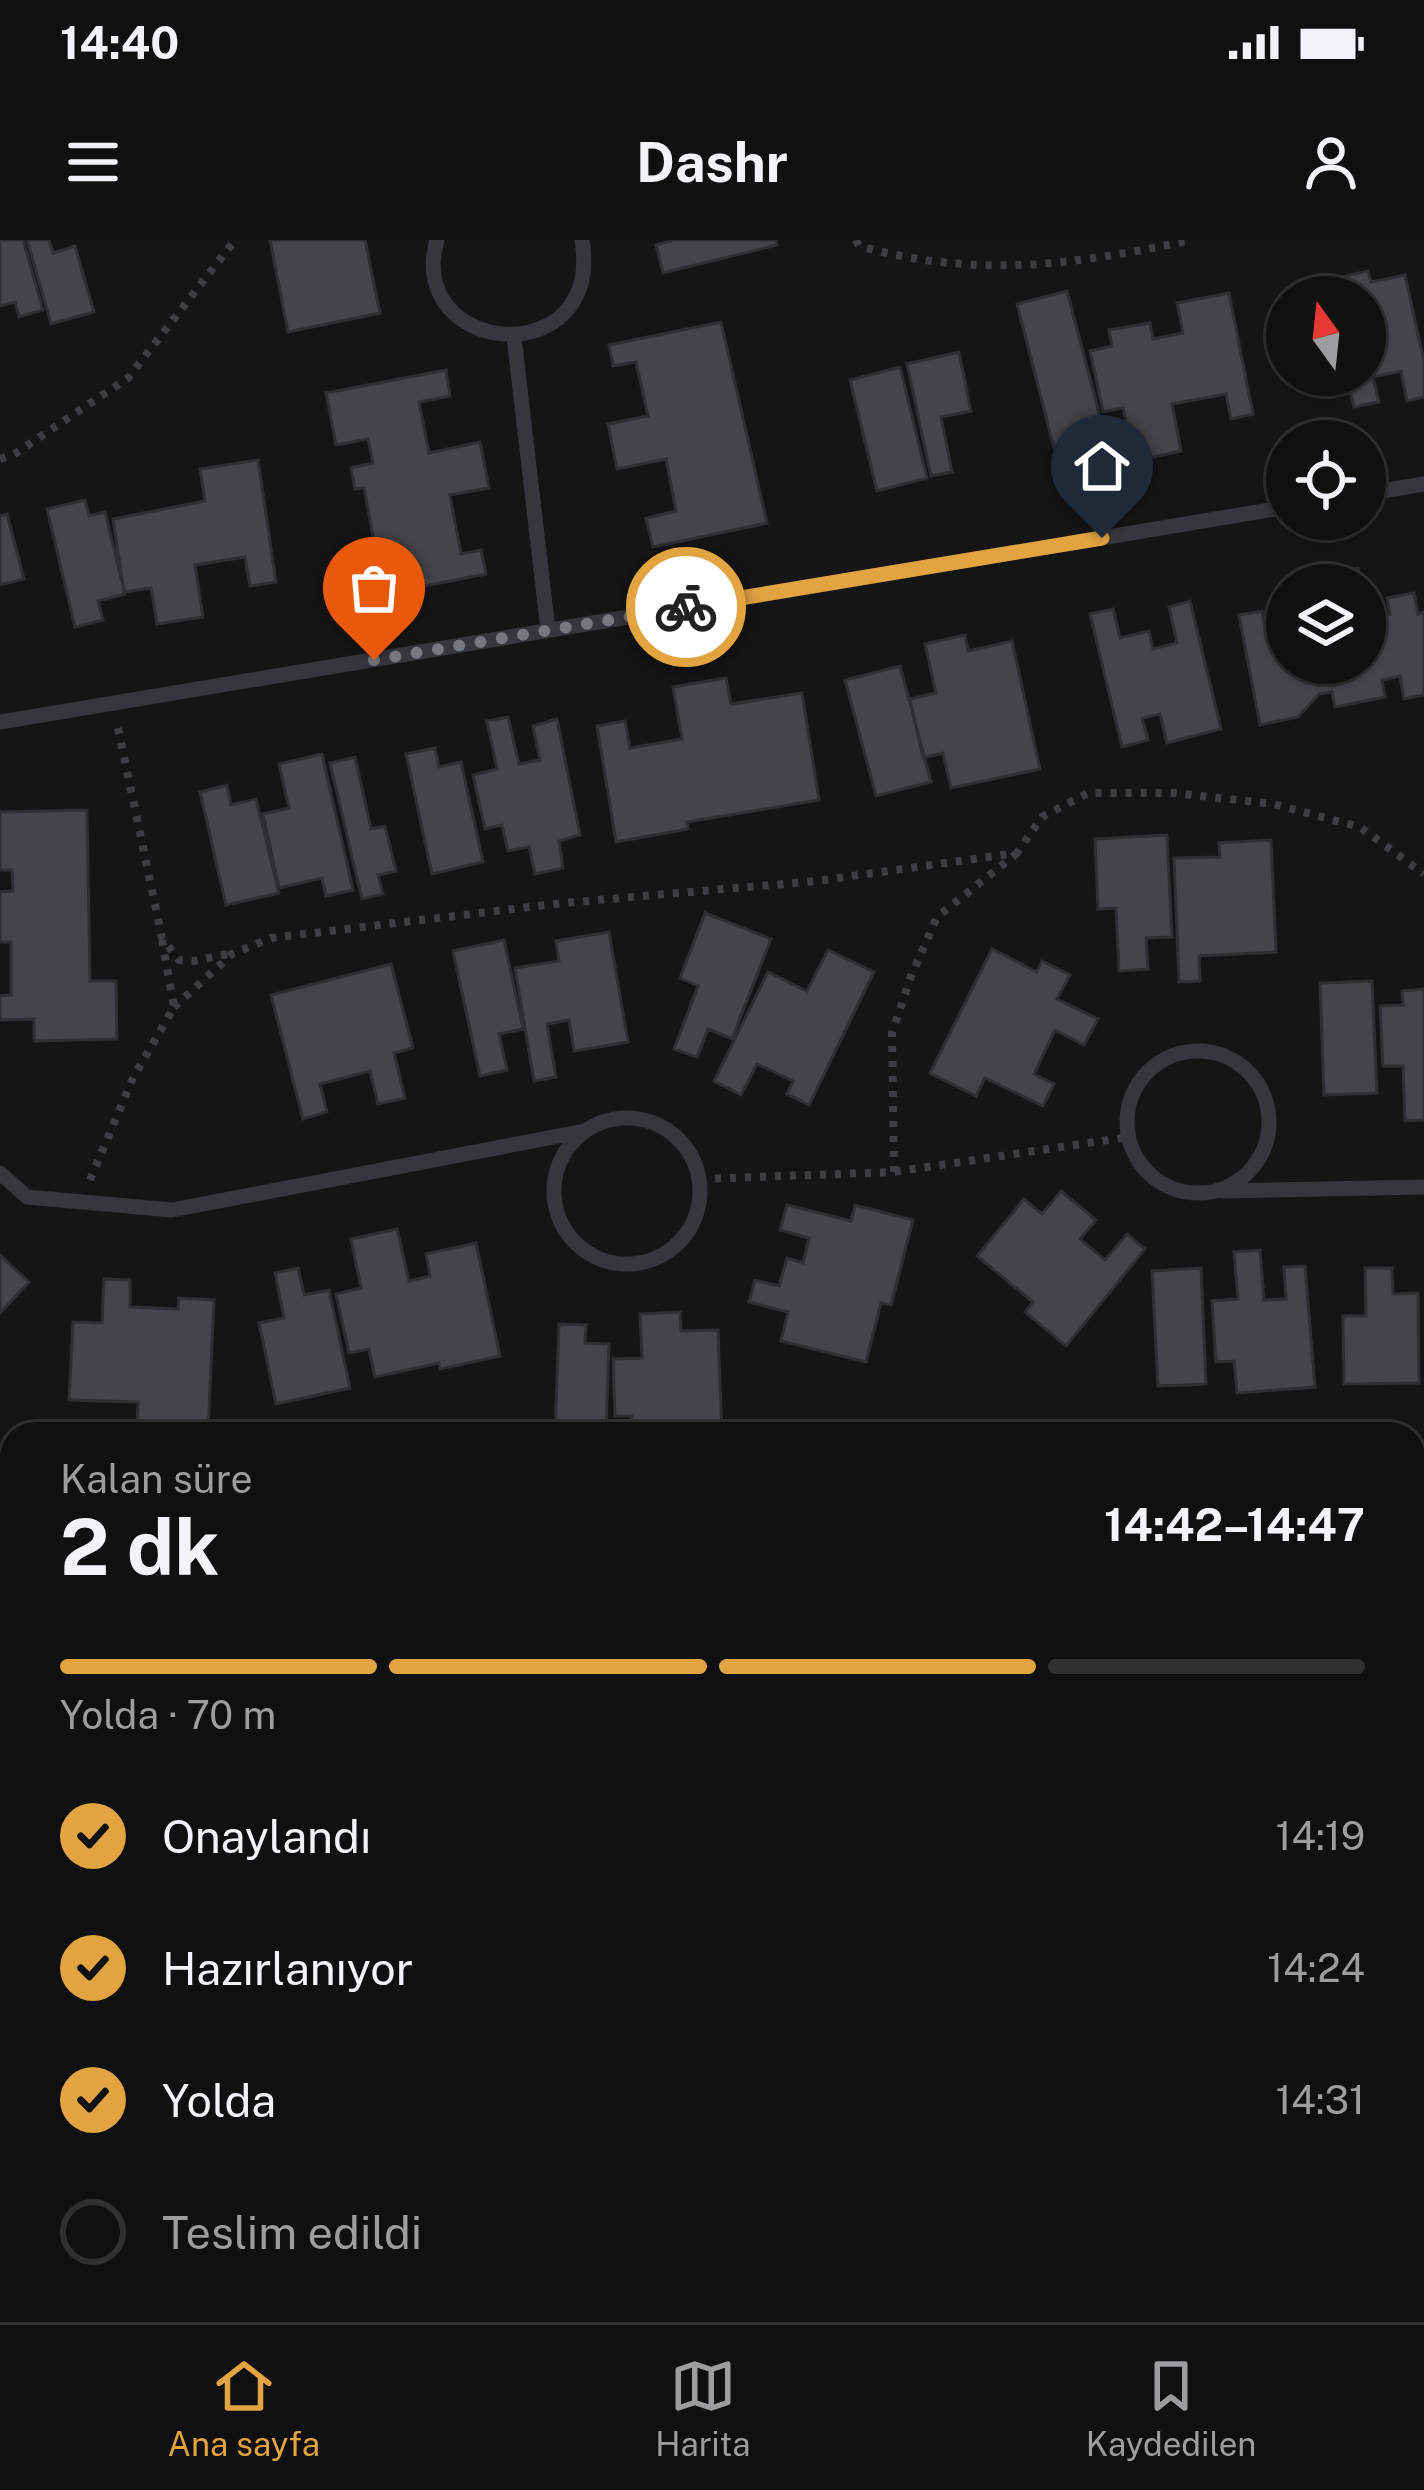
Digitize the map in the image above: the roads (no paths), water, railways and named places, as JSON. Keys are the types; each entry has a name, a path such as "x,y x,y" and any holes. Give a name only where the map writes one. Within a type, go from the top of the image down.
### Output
{"lane":[{"path":"437,240 433,253 438,289 452,312 473,328 514,337 540,331 562,316 578,295 585,269 582,240"},
{"path":"514,337 548,631"},
{"path":"1386,490 1424,484"},
{"path":"0,722 1266,511"},
{"path":"1218,1191 1252,1170 1265,1149 1270,1125 1261,1089 1236,1061 1221,1054 1196,1051 1172,1056 1150,1070 1131,1101 1128,1137 1148,1174 1168,1187 1193,1194 1424,1187"},
{"path":"0,1173 27,1197 172,1210 634,1118 659,1125 680,1139 700,1179 700,1204 691,1228 652,1261 627,1265 602,1260 580,1247 563,1228 554,1204 554,1178 564,1154 585,1131"}]}
